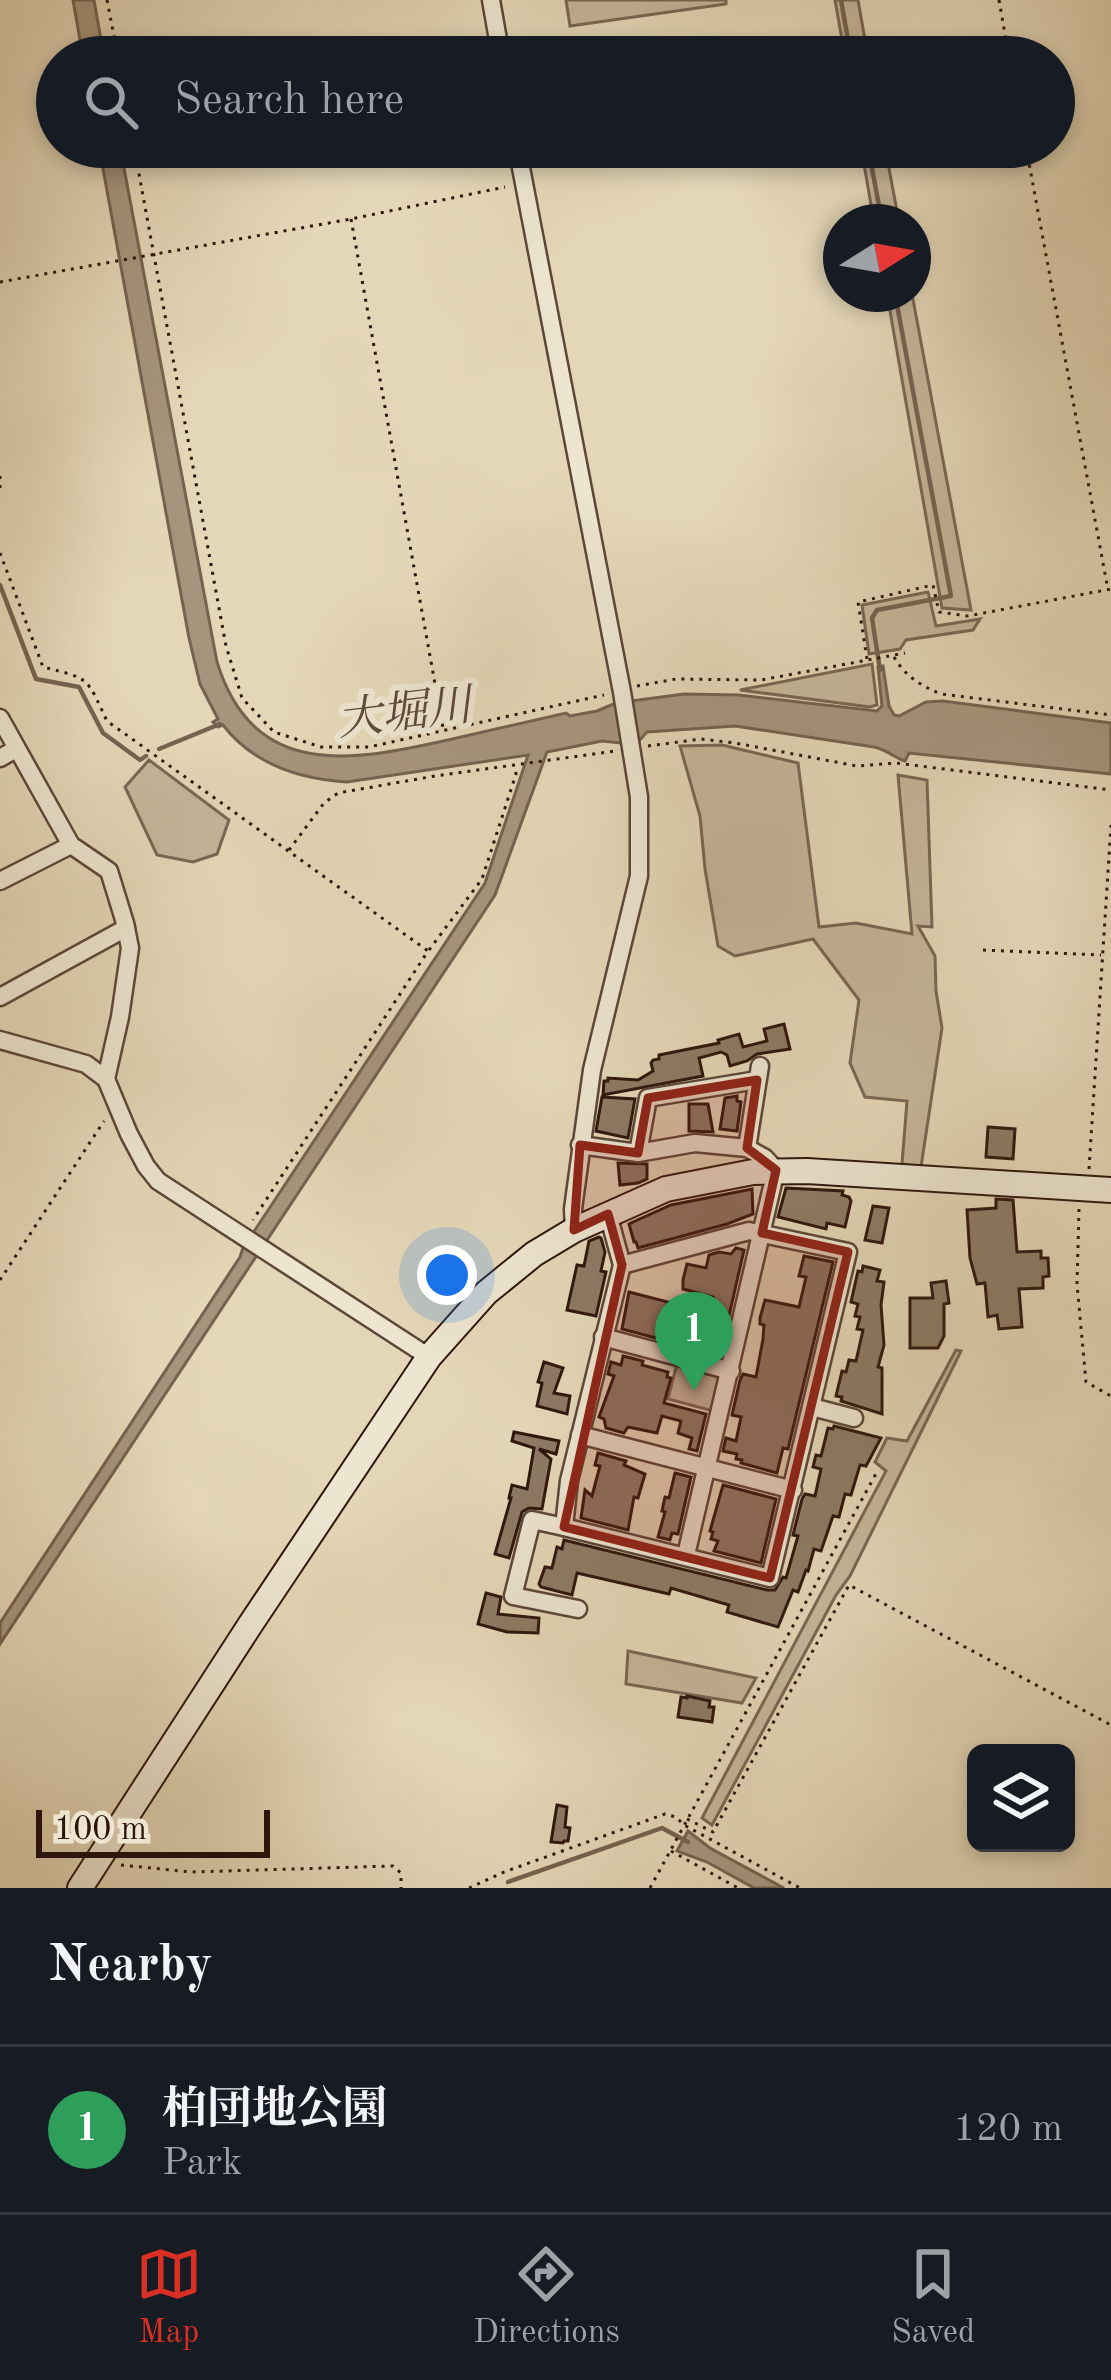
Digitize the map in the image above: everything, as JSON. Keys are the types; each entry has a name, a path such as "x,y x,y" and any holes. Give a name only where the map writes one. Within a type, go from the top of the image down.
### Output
{"street":[{"path":"491,0 498,36"},
{"path":"521,168 639,797 639,876 592,1070 572,1209 574,1229"},
{"path":"0,718 8,754 43,792 71,845 109,871 130,949 106,1078 146,1166 158,1181 429,1357"},
{"path":"0,881 71,845"},
{"path":"0,997 127,928"},
{"path":"0,1040 86,1064 106,1078"},
{"path":"638,1153 648,1098 758,1073 747,1148"},
{"path":"580,1145 638,1153 695,1142 747,1148 776,1170"},
{"path":"686,1556 776,1170"},
{"path":"80,1888 429,1357 510,1271 574,1229 608,1214 683,1185 728,1175 776,1170 1093,1189"},
{"path":"563,1526 569,1481 622,1265 608,1214"},
{"path":"578,1609 513,1596 532,1520 770,1578 848,1252 749,1231 622,1265"},
{"path":"603,1337 731,1371"},
{"path":"812,1407 854,1418"},
{"path":"580,1435 793,1490"}],"path":[{"path":"107,0 114,36"},
{"path":"999,0 1006,36"},
{"path":"138,168 226,646 242,698 274,732 321,747 369,747 622,695 647,683 761,680 904,653"},
{"path":"870,660 858,602 933,585 938,612 968,616 1109,590 1030,168"},
{"path":"0,282 524,183"},
{"path":"351,219 443,729"},
{"path":"0,476 0,490"},
{"path":"0,553 43,668 82,677 107,722 428,951"},
{"path":"890,656 919,685 940,694 1111,715"},
{"path":"288,852 324,803 338,793 676,741 735,743 857,766 886,763 1111,790"},
{"path":"244,1238 428,951 482,879 517,765"},
{"path":"1111,825 1093,1189 1076,1284 1086,1382 1111,1396"},
{"path":"983,950 1102,956"},
{"path":"0,1280 116,1105"},
{"path":"650,1888 878,1469"},
{"path":"685,1824 712,1832 849,1585 1111,1725"},
{"path":"469,1888 665,1814 800,1888"},
{"path":"672,1848 738,1888"},
{"path":"98,1860 191,1872 393,1866 400,1873 401,1888"}],"highlighted area":[{"path":"757,1080 747,1148 776,1170 762,1233 848,1252 770,1578 564,1527 622,1265 608,1214 574,1230 580,1145 638,1153 648,1098"}],"shaded area":[{"path":"73,0 94,0 100,36 79,36"},
{"path":"566,0 726,0 726,4 570,26"},
{"path":"835,0 858,0 864,36 841,36"},
{"path":"103,168 124,168 217,662 234,700 255,727 281,745 311,754 377,753 566,713 597,711 616,703 684,694 739,695 877,711 882,706 878,667 883,666 894,715 926,702 943,701 1111,723 1111,774 909,753 905,761 874,747 735,726 647,732 639,741 635,736 621,743 602,741 547,752 495,895 0,1644 0,1623 485,883 528,755 347,782 295,773 248,750 223,725 213,722 218,719 200,684"},
{"path":"865,168 889,168 896,204 871,204"},
{"path":"890,312 915,312 971,610 942,608"},
{"path":"928,592 936,626 980,619 973,630 906,640 900,649 869,654 862,605"},
{"path":"872,664 877,705 870,707 740,690"},
{"path":"722,745 798,763 819,927 856,923 912,934 898,775 927,780 932,927 918,926 935,956 942,1028 921,1167 902,1164 907,1101 865,1097 850,1063 859,1000 813,939 735,956 718,946 700,816 680,746"},
{"path":"149,760 229,820 217,854 193,862 157,855 125,787"},
{"path":"956,1350 961,1351 850,1576 712,1825 702,1818 886,1471 875,1462 887,1438 907,1441"},
{"path":"677,1364 715,1373 720,1383 713,1411 668,1399"},
{"path":"628,1651 756,1678 742,1703 626,1684"},
{"path":"688,1831 784,1888 754,1888 677,1851"}],"building":[{"path":"784,1024 790,1049 757,1054 730,1066 721,1052 699,1058 703,1076 603,1095 608,1078 638,1080 653,1071 651,1063 659,1055 719,1043 739,1034 743,1047 767,1041 764,1029"},
{"path":"737,1096 741,1102 737,1131 720,1129 725,1098"},
{"path":"602,1097 635,1099 628,1138 596,1131"},
{"path":"689,1104 708,1104 713,1132 689,1131"},
{"path":"988,1127 1015,1129 1013,1159 986,1157"},
{"path":"618,1163 647,1164 647,1179 620,1185"},
{"path":"786,1188 843,1191 851,1201 845,1227 827,1223 826,1229 778,1217"},
{"path":"752,1189 753,1214 638,1248 634,1242 629,1224 633,1222 671,1205"},
{"path":"996,1199 1013,1200 1017,1252 1041,1251 1041,1258 1048,1258 1049,1276 1043,1277 1043,1288 1019,1289 1022,1327 999,1329 997,1315 988,1317 985,1283 977,1284 970,1258 967,1210 996,1208"},
{"path":"873,1206 889,1208 882,1243 865,1240"},
{"path":"599,1237 605,1252 601,1271 606,1272 596,1316 567,1310 577,1265 584,1266 589,1241"},
{"path":"736,1248 744,1250 720,1355 690,1343 696,1319 707,1321 713,1297 683,1289 683,1280 687,1264 706,1268 709,1255 731,1254"},
{"path":"804,1256 833,1262 788,1449 783,1448 777,1473 741,1463 737,1454 723,1451 726,1438 736,1441 741,1417 732,1415 740,1380 743,1374 756,1377 765,1300 799,1307 806,1277 799,1276"},
{"path":"863,1266 880,1270 877,1281 884,1282 884,1345 878,1367 882,1368 882,1414 836,1396 842,1371 846,1372 849,1360 856,1361 863,1330 857,1329 858,1304 851,1302"},
{"path":"946,1281 949,1303 944,1304 944,1336 938,1348 910,1348 910,1298 933,1298 931,1283"},
{"path":"629,1292 668,1302 663,1340 622,1329"},
{"path":"623,1356 668,1372 671,1378 664,1403 706,1414 697,1451 689,1449 692,1438 678,1433 681,1421 662,1416 657,1433 606,1428 599,1417 614,1376 608,1374 611,1362 621,1365"},
{"path":"544,1362 563,1368 554,1393 570,1396 567,1414 537,1406"},
{"path":"828,1428 881,1438 866,1466 860,1465 851,1495 845,1494 839,1517 833,1516 821,1551 814,1549 808,1571 798,1592 793,1590 778,1627 727,1612 729,1605 671,1588 669,1594 577,1573 572,1595 539,1584 564,1540 775,1590 786,1578 802,1499 805,1494 815,1496 821,1469 813,1467 816,1455 821,1456"},
{"path":"514,1432 559,1441 556,1454 539,1449 551,1459 542,1509 522,1512 509,1558 495,1554 512,1485 527,1489 534,1448 512,1441"},
{"path":"598,1453 626,1461 624,1465 645,1474 638,1498 634,1497 628,1530 581,1518 585,1490 592,1496 600,1466 595,1465"},
{"path":"675,1473 691,1477 678,1534 672,1533 670,1540 658,1537"},
{"path":"723,1485 776,1499 761,1563 714,1551 718,1541 711,1539 710,1531"},
{"path":"486,1593 501,1597 498,1614 539,1618 538,1633 507,1632 478,1624"},
{"path":"681,1697 710,1701 712,1722 678,1717"},
{"path":"557,1805 567,1807 565,1827 570,1828 568,1841 563,1843 551,1842"}],"waterway":[{"path":"841,0 847,36"},
{"path":"872,168 879,204"},
{"path":"880,670 872,618 877,610 951,596 898,312"},
{"path":"0,585 36,679 79,687 103,733 140,760 146,756"},
{"path":"159,749 220,724"},
{"path":"508,1882 662,1828 688,1842"}],"place":[{"name":"柏団地公園","path":"694,1391"}],"water label":[{"name":"大堀川","path":"404,711"}]}
